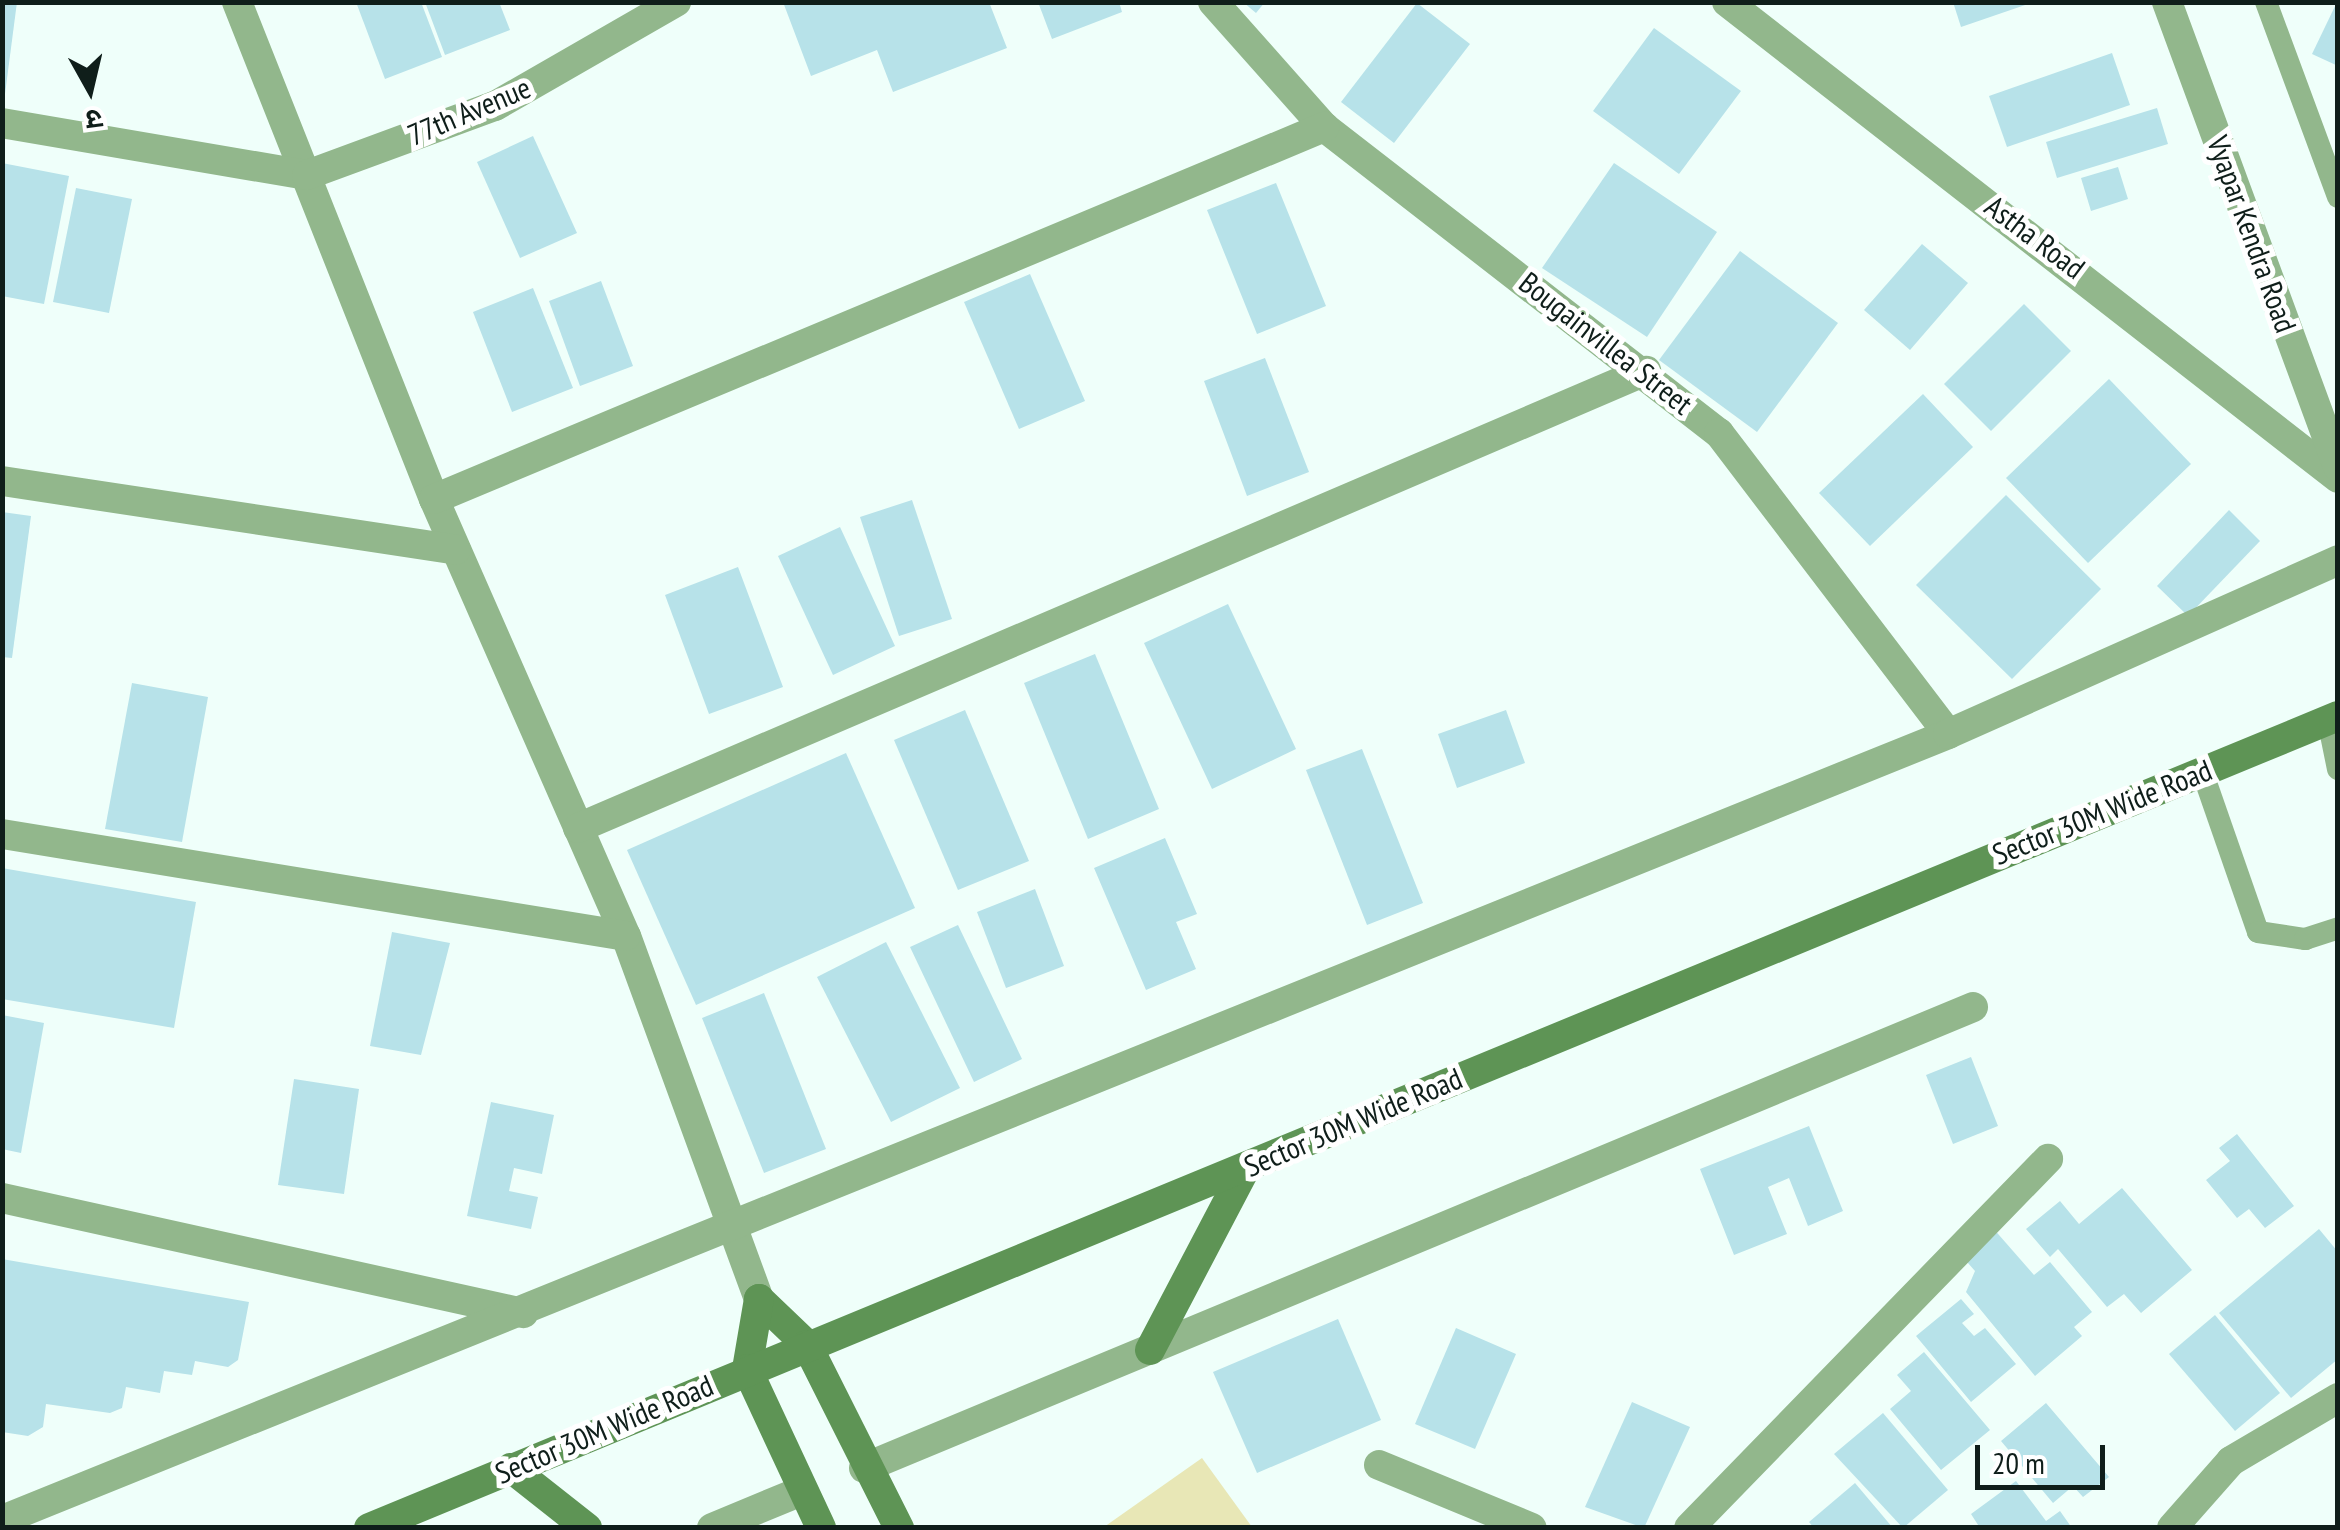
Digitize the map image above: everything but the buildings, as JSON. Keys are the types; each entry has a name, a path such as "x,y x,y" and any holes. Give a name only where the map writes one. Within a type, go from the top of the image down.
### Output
{"main road":[{"name":"Sector 30M Wide Road","path":"369,1528 2333,718"},
{"path":"1150,1350 1246,1166"},
{"path":"759,1300 807,1346 864,1468 899,1528"},
{"path":"759,1300 747,1369 799,1492 821,1528"},
{"path":"511,1468 587,1528"}],"street":[{"path":"237,2 434,499 626,936 759,1300"},
{"name":"77th Avenue","path":"307,175 495,106 676,2"},
{"name":"Bougainvillea Street","path":"1213,2 1324,127 1646,371 1771,494 1948,734"},
{"name":"Vyapar Kendra Road","path":"2167,2 2338,466"},
{"name":"Astha Road","path":"1731,5 2338,478"},
{"path":"2,122 307,175"},
{"path":"434,499 1324,127"},
{"path":"578,828 1646,371"},
{"path":"2,481 456,550"},
{"path":"2,1520 523,1313 732,1224 1948,734 2338,560"},
{"path":"2,834 626,936"},
{"path":"864,1468 1973,1007"},
{"path":"1688,1528 2048,1159"},
{"path":"2,1198 523,1313"},
{"path":"2172,1528 2231,1461 2338,1398"},
{"path":"1379,1466 1532,1528"},
{"path":"712,1528 799,1492"}],"lane":[{"path":"2266,2 2338,197"},
{"path":"2333,718 2338,769"},
{"path":"2202,771 2258,932 2305,939 2338,928"}],"green space":[{"path":"1202,1458 1252,1527 1104,1527"}]}
